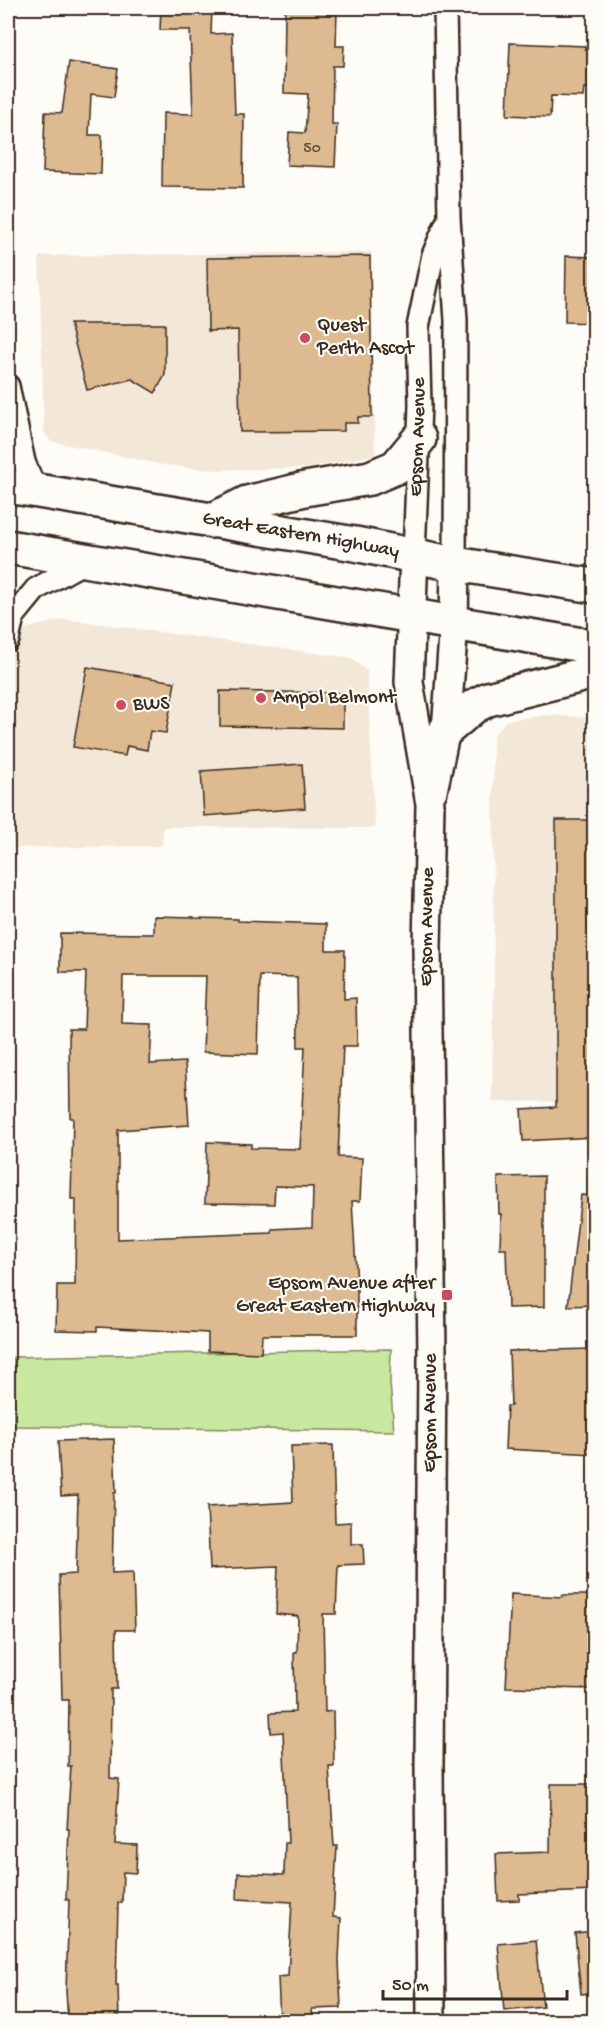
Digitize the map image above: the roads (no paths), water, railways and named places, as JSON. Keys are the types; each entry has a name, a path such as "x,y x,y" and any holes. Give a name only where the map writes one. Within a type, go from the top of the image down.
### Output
{"highway":[{"path":"211,521 247,503 305,489 370,478 396,467 419,439"},
{"name":"Great Eastern Highway","path":"22,488 414,555 454,564 594,586"},
{"path":"8,547 594,646"},
{"path":"446,730 473,707 488,699 594,672"}],"street":[{"name":"Epsom Avenue","path":"430,804 446,730 453,624 456,320 449,218 445,8"},
{"name":"Epsom Avenue","path":"431,2022 429,1767 432,1355 427,947 430,804 409,682 419,439 418,327 433,255 449,218"},
{"path":"8,386 24,462 22,488"},
{"path":"8,640 13,617 36,590 88,560"}],"place":[{"name":"Quest Perth Ascot","path":"305,338"},
{"name":"Ampol Belmont","path":"261,698"},
{"name":"BWS","path":"121,705"},
{"name":"Epsom Avenue after Great Eastern Highway","path":"447,1295"}]}
